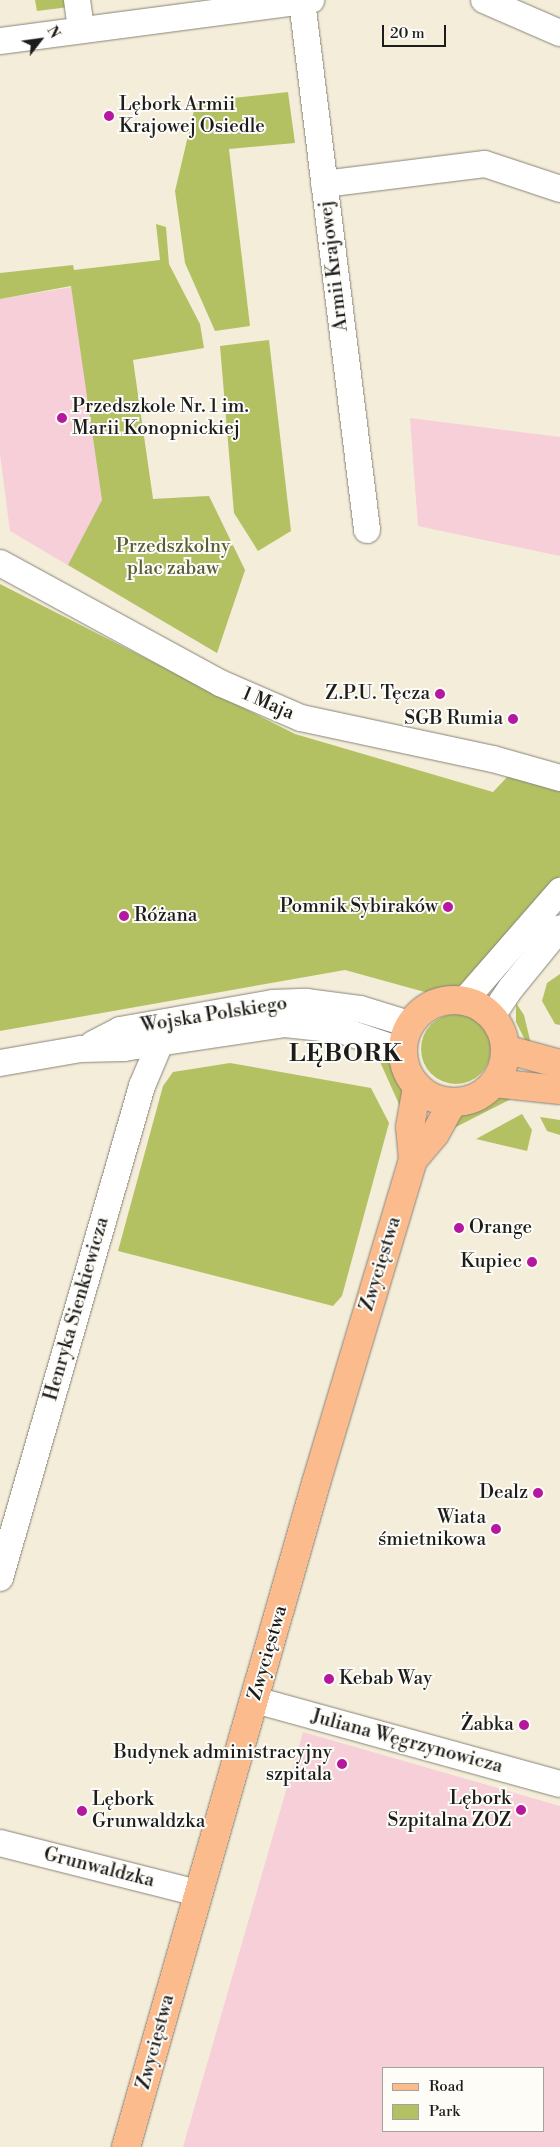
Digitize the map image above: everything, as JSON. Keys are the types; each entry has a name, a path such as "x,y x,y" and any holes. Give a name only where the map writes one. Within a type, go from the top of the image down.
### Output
{"main road":[{"path":"450,999 466,1000 480,1006 492,1016 502,1032 505,1049 503,1067 494,1083 468,1100 452,1103 433,1098 417,1087 406,1071 402,1052 410,1024 420,1012 434,1003 450,999"},
{"path":"505,1049 560,1064"},
{"path":"494,1083 560,1090"},
{"name":"Zwycięstwa","path":"126,2147 338,1407 413,1160 410,1127 417,1087"},
{"name":"Zwycięstwa","path":"413,1160 435,1134 452,1103"}],"street":[{"path":"77,0 81,30"},
{"path":"484,0 560,33"},
{"name":"Armii Krajowej","path":"0,41 307,1 324,184 367,530"},
{"path":"324,184 485,164 505,168 560,189"},
{"name":"1 Maja","path":"0,563 220,683 301,718 493,759 560,778"},
{"path":"466,1000 560,891"},
{"path":"492,1016 511,988 560,928"},
{"name":"Wojska Polskiego","path":"81,1049 120,1030 273,1003 306,1002 360,1009 410,1024"},
{"name":"Wojska Polskiego","path":"0,1063 81,1049 160,1043 300,1024 341,1030 402,1052"},
{"name":"Henryka Sienkiewicza","path":"0,1578 139,1096 160,1043"},
{"name":"Juliana Węgrzynowicza","path":"255,1700 560,1784"},
{"name":"Grunwaldzka","path":"0,1843 198,1893"}],"shaded area":[{"path":"121,279 153,499 209,496 245,570 217,653 10,531 0,454 0,299"},
{"path":"410,418 560,437 560,556 418,526"},
{"path":"303,1732 560,1806 560,2147 183,2147"}],"green space":[{"path":"35,0 71,0 69,7 37,11"},
{"path":"288,92 295,143 229,149 250,326 215,331 185,263 175,191 196,102"},
{"name":"Przedszkolny plac zabaw","path":"156,224 166,227 169,264 200,324 204,348 133,360 153,499 209,496 245,570 217,653 68,565 102,500 71,286 0,299 0,273 73,265 74,270 160,260"},
{"path":"269,340 291,531 258,551 234,513 220,346"},
{"path":"0,584 295,734 493,792 509,775 560,789 560,876 493,958 464,984 432,994 345,970 0,1031"},
{"path":"560,974 560,1025 555,1024 542,1001 547,983"},
{"path":"516,1003 524,1015 531,1044 526,1042 516,1022"},
{"path":"456,1014 469,1017 481,1024 488,1036 491,1049 488,1062 481,1074 469,1081 456,1084 443,1081 431,1074 424,1062 421,1049 424,1036 431,1024 443,1017"},
{"path":"376,1053 382,1054 395,1070 406,1096 403,1113"},
{"path":"230,1063 371,1088 389,1123 342,1296 333,1306 118,1251 163,1086 173,1072"},
{"path":"500,1094 515,1097 452,1129 456,1115"},
{"path":"522,1114 532,1130 527,1151 476,1139"},
{"path":"540,1117 560,1120 560,1135 547,1131"}],"place":[{"name":"Lębork Armii Krajowej Osiedle","path":"109,116"},
{"name":"Przedszkole Nr. 1 im. Marii Konopnickiej","path":"62,418"},
{"name":"Z.P.U. Tęcza","path":"440,694"},
{"name":"SGB Rumia","path":"513,719"},
{"name":"Pomnik Sybiraków","path":"448,907"},
{"name":"Różana","path":"124,916"},
{"name":"Orange","path":"459,1228"},
{"name":"Kupiec","path":"532,1262"},
{"name":"Dealz","path":"538,1493"},
{"name":"Wiata śmietnikowa","path":"496,1529"},
{"name":"Kebab Way","path":"329,1679"},
{"name":"Żabka","path":"524,1725"},
{"name":"Budynek administracyjny szpitala","path":"342,1764"},
{"name":"Lębork Szpitalna ZOZ","path":"521,1810"},
{"name":"Lębork Grunwaldzka","path":"82,1811"}],"district":[{"name":"LĘBORK","path":"346,1055"}]}
